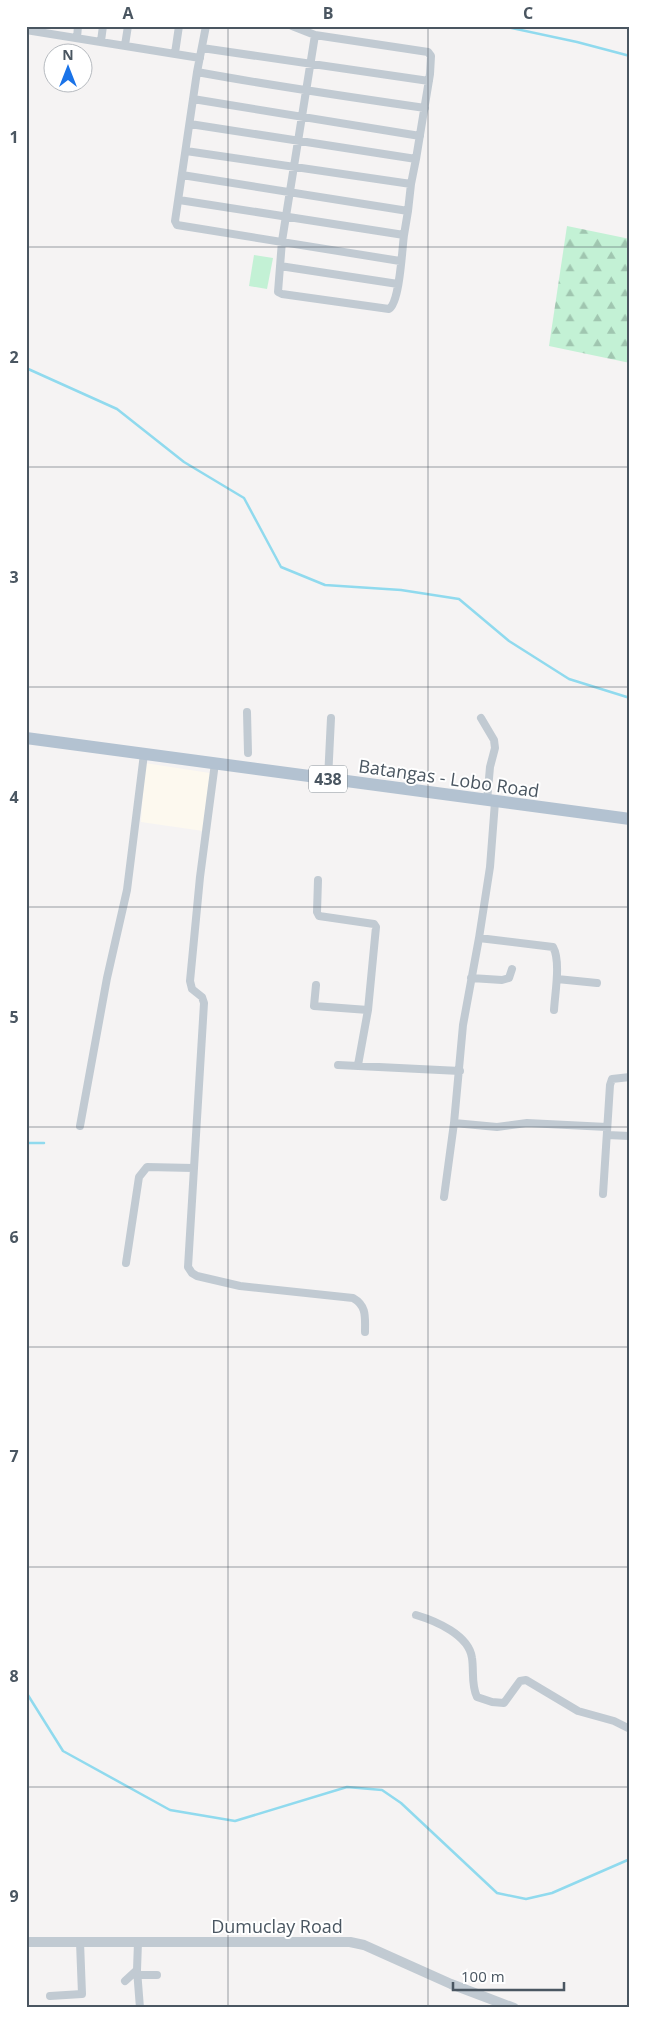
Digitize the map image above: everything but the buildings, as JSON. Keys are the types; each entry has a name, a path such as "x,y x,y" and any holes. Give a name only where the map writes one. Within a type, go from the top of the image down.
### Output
{"main road":[{"name":"Batangas - Lobo Road","path":"26,738 215,763 247,760 328,779 630,819"}],"street":[{"path":"77,38 78,26"},
{"path":"101,41 103,26"},
{"path":"125,45 128,26"},
{"path":"175,53 179,26"},
{"path":"206,26 197,72 175,221 181,227 282,241 400,261"},
{"path":"292,26 315,35 428,52 432,60 411,184 398,284 394,304 389,309 278,292 282,241 289,191 302,117 308,65 315,35"},
{"path":"26,30 51,30 77,38 200,58"},
{"path":"202,48 308,65 429,81"},
{"path":"197,72 305,92 362,98 425,108"},
{"path":"193,98 420,136"},
{"path":"190,124 416,159"},
{"path":"186,151 294,165 411,184"},
{"path":"182,175 408,211"},
{"path":"179,200 404,235"},
{"path":"280,266 398,284"},
{"path":"247,712 247,760"},
{"path":"328,779 331,718"},
{"path":"444,1197 460,1071 463,1025 480,938 490,867 490,767 495,748 494,740 481,718"},
{"path":"80,1126 107,978 126,890 144,754"},
{"path":"215,763 200,877 190,981 192,989 202,996 204,1003 188,1266 192,1273 240,1286 353,1298 360,1302 365,1309 365,1332"},
{"path":"318,880 318,916 374,924 376,927 368,1010 358,1065"},
{"path":"480,938 553,947 556,955 554,1010"},
{"path":"471,978 502,980 510,976 512,969"},
{"path":"556,980 597,983"},
{"path":"316,985 314,1006 368,1010"},
{"path":"338,1065 460,1071"},
{"path":"603,1194 610,1085 612,1079 630,1077"},
{"path":"454,1124 497,1127 528,1123 607,1131 630,1136"},
{"path":"126,1263 138,1177 142,1171 147,1167 193,1168"},
{"path":"416,1615 434,1620 469,1647 472,1657 474,1691 478,1697 492,1702 504,1703 520,1681 526,1680 578,1710 614,1721 630,1729"},
{"name":"Dumuclay Road","path":"26,1942 350,1942 364,1945 451,1984 514,2008"},
{"path":"50,1996 82,1994 80,1942"},
{"path":"138,1942 140,2008"},
{"path":"125,1980 138,1973 157,1975"}],"shaded area":[{"path":"145,763 210,773 203,831 141,822"}],"green space":[{"path":"567,226 630,239 630,363 549,346"},
{"path":"254,255 273,258 267,289 249,286"}],"waterway":[{"path":"502,26 577,42 630,56"},
{"path":"26,368 117,409 184,462 244,498 281,567 325,585 401,590 459,599 509,641 569,679 630,698"},
{"path":"26,1143 44,1143"},
{"path":"26,1692 63,1751 170,1810 235,1821 347,1787 382,1790 401,1803 497,1893 526,1899 552,1893 630,1859"}]}
